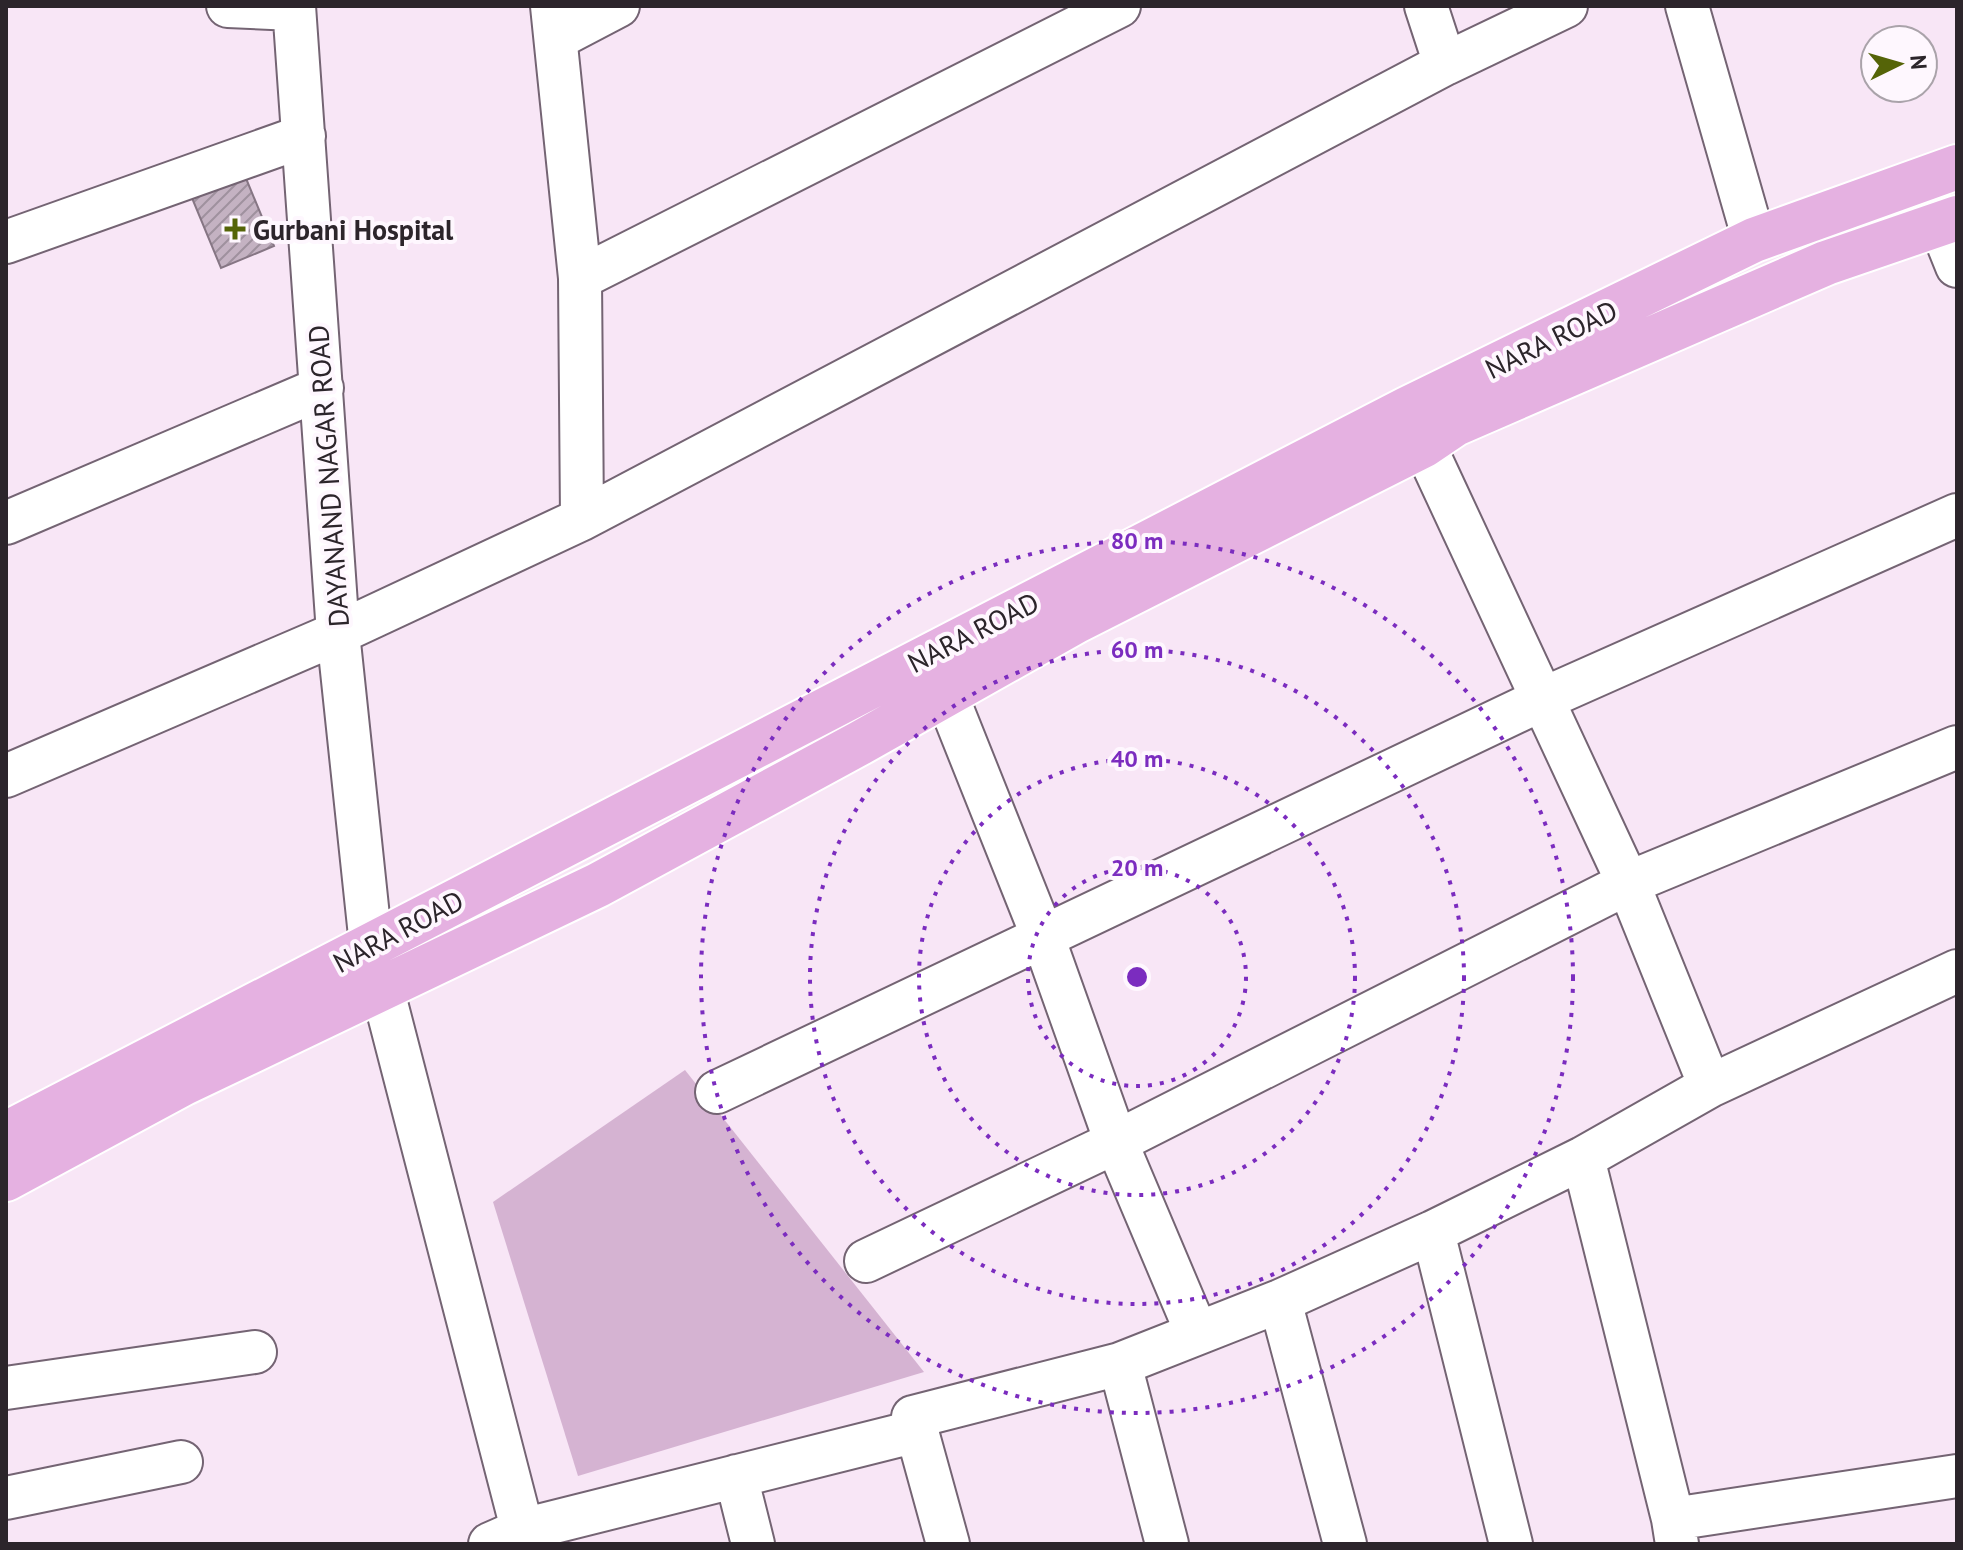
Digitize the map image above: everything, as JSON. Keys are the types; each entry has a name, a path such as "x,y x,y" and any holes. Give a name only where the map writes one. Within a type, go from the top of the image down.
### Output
{"main road":[{"name":"NARA ROAD","path":"6,1134 371,945 936,676 1407,409 1754,240 1957,167"},
{"path":"6,1179 184,1083 382,991 425,966 598,885 936,676 1076,621 1424,445 1455,424 1544,383 1826,263 1948,221"}],"street":[{"path":"228,6 294,7"},
{"path":"582,519 580,278 554,22 618,6"},
{"path":"580,278 1119,6"},
{"path":"1426,6 1445,64"},
{"path":"6,776 338,633 582,519 1445,64 1566,6"},
{"path":"1687,6 1754,240"},
{"name":"DAYANAND NAGAR ROAD","path":"294,7 338,633 371,945 513,1539"},
{"path":"6,242 304,136"},
{"path":"1948,221 1957,266"},
{"path":"6,523 322,388"},
{"path":"1424,445 1628,883 1710,1086"},
{"path":"717,1092 1543,699 1957,515"},
{"path":"936,676 1043,937 1116,1142 1196,1331"},
{"path":"866,1261 1116,1142 1628,883 1957,747"},
{"path":"948,1544 913,1417 1120,1364 1196,1331 1280,1301 1433,1232 1583,1158 1710,1086 1957,971"},
{"path":"1583,1158 1675,1532 1957,1476"},
{"path":"1433,1232 1511,1544"},
{"path":"1280,1301 1345,1544"},
{"path":"6,1388 255,1352"},
{"path":"1120,1364 1167,1544"},
{"path":"513,1539 736,1476 917,1431"},
{"path":"6,1498 181,1462"},
{"path":"736,1476 753,1544"}],"shaded area":[{"path":"685,1070 924,1372 578,1476 493,1202"}],"building":[{"path":"245,176 274,246 221,268 192,198"}],"place":[{"name":"Gurbani Hospital","path":"235,229"}]}
